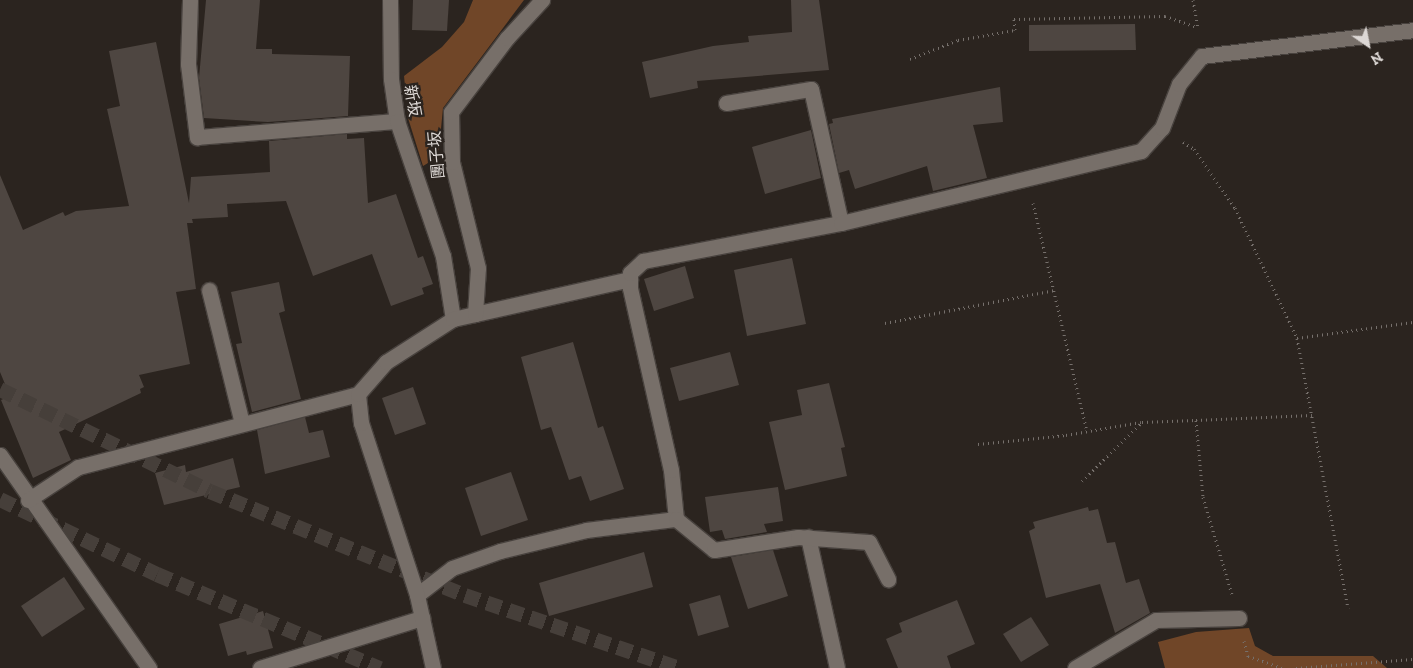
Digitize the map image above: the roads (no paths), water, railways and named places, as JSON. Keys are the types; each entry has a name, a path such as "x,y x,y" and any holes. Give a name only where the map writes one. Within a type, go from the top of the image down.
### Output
{"street":[{"path":"190,0 188,64 197,137 397,121"},
{"name":"新坂","path":"390,0 391,79 397,121 443,256 454,319"},
{"name":"團子坂","path":"475,314 478,268 452,162 451,112 507,38 542,0"},
{"path":"888,580 869,542 808,537 714,550 676,519 671,470 630,273 643,261 841,223 1141,151 1162,128 1179,84 1202,56 1413,30"},
{"path":"726,103 811,89 841,223"},
{"path":"28,500 78,467 358,394 386,362 454,319 630,279"},
{"path":"209,290 242,423"},
{"path":"358,394 361,423 417,595 433,668"},
{"path":"0,455 28,500 148,668"},
{"path":"417,595 452,568 500,551 586,530 676,519"},
{"path":"808,537 838,668"},
{"path":"260,668 422,618"},
{"path":"1075,668 1156,620 1238,618"}],"tunnel":[{"path":"0,389 210,491 465,595 679,668"},
{"path":"0,499 157,574 380,668"}]}
